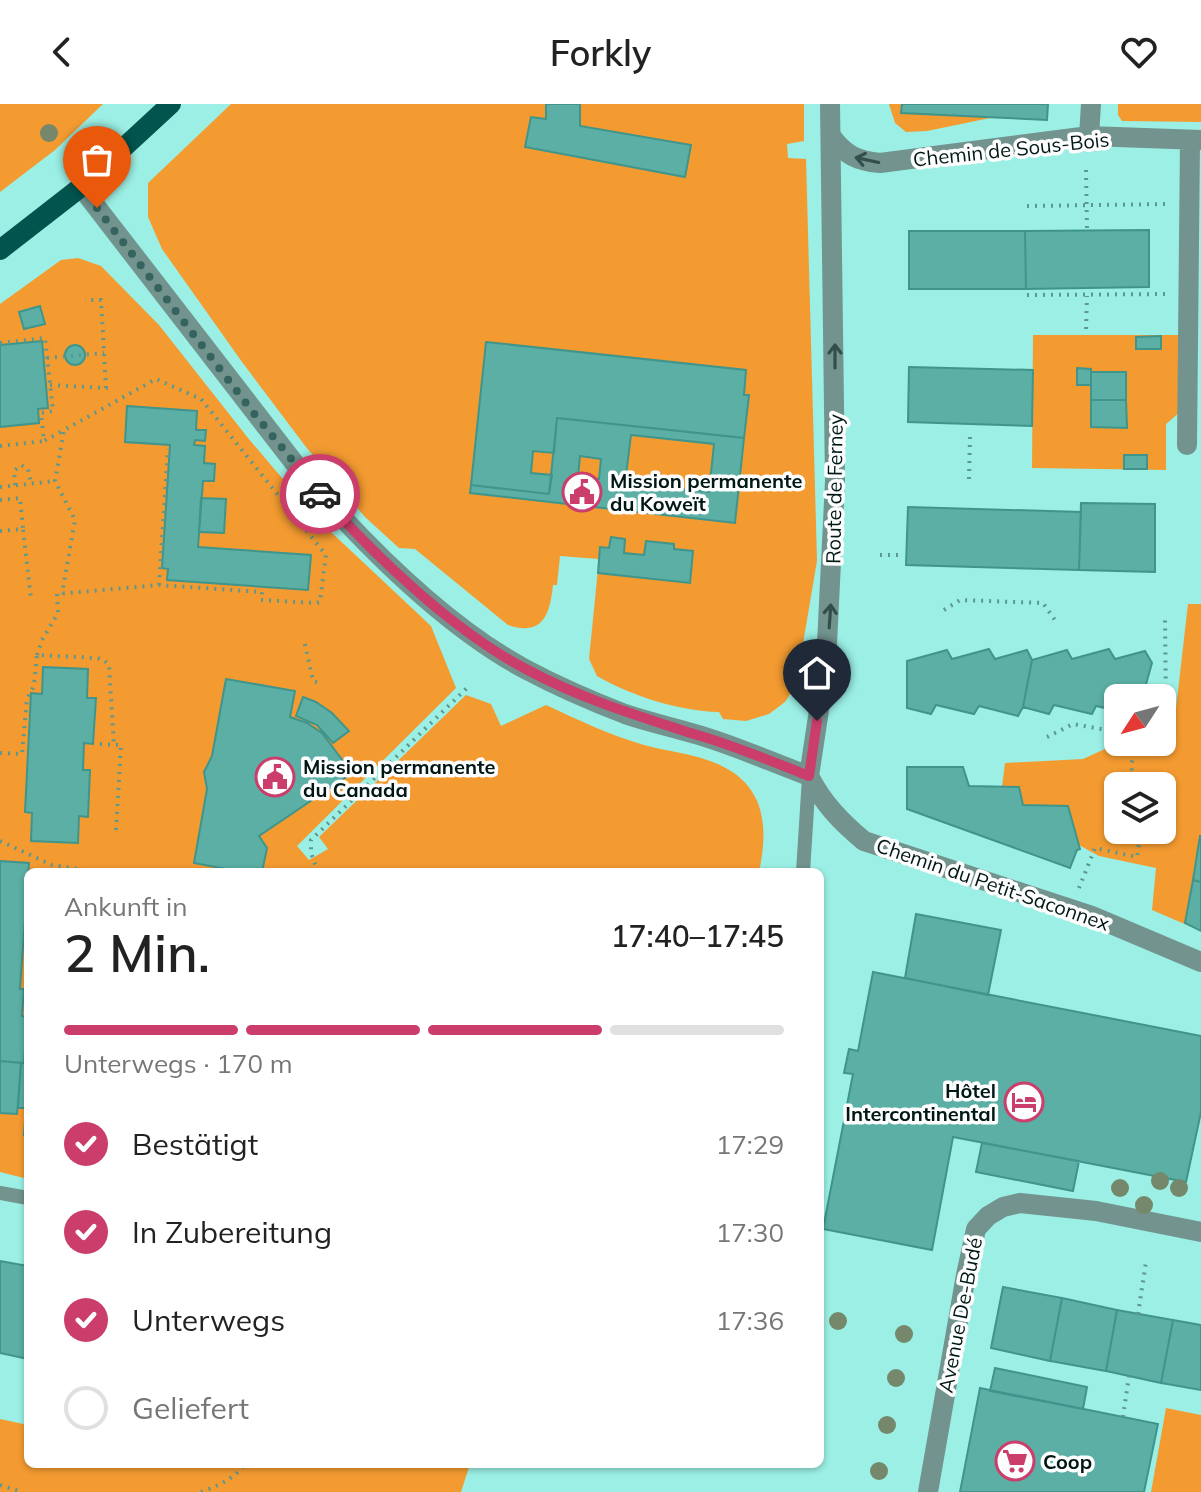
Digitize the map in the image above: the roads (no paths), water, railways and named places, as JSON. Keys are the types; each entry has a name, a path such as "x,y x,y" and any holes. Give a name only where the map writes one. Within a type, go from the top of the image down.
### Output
{"main road":[{"path":"0,250 81,187 171,104"}],"street":[{"name":"Route de Ferney","path":"809,776 826,664 834,512 830,104"},
{"path":"1089,136 1091,104"},
{"name":"Chemin de Sous-Bois","path":"831,136 841,150 859,161 880,163 1089,136 1196,140"},
{"path":"1187,445 1188,294 1196,140"},
{"path":"81,187 302,473 387,563 440,610 521,667 585,697 625,714 733,747 809,776"},
{"name":"Chemin du Petit-Saconnex","path":"809,776 822,800 864,841 1092,916 1201,962"},
{"name":"Avenue De-Budé","path":"928,1492 966,1275 976,1229 988,1216 1003,1207 1020,1203 1096,1211 1201,1232"}],"lane":[{"name":"Route de Ferney","path":"803,868 809,776"},
{"path":"0,1193 24,1197"}],"place":[{"name":"Mission permanente du Koweït","path":"582,492"},
{"name":"Mission permanente du Canada","path":"275,777"},
{"name":"Hôtel Intercontinental","path":"1024,1102"},
{"name":"Coop","path":"1015,1461"}]}
